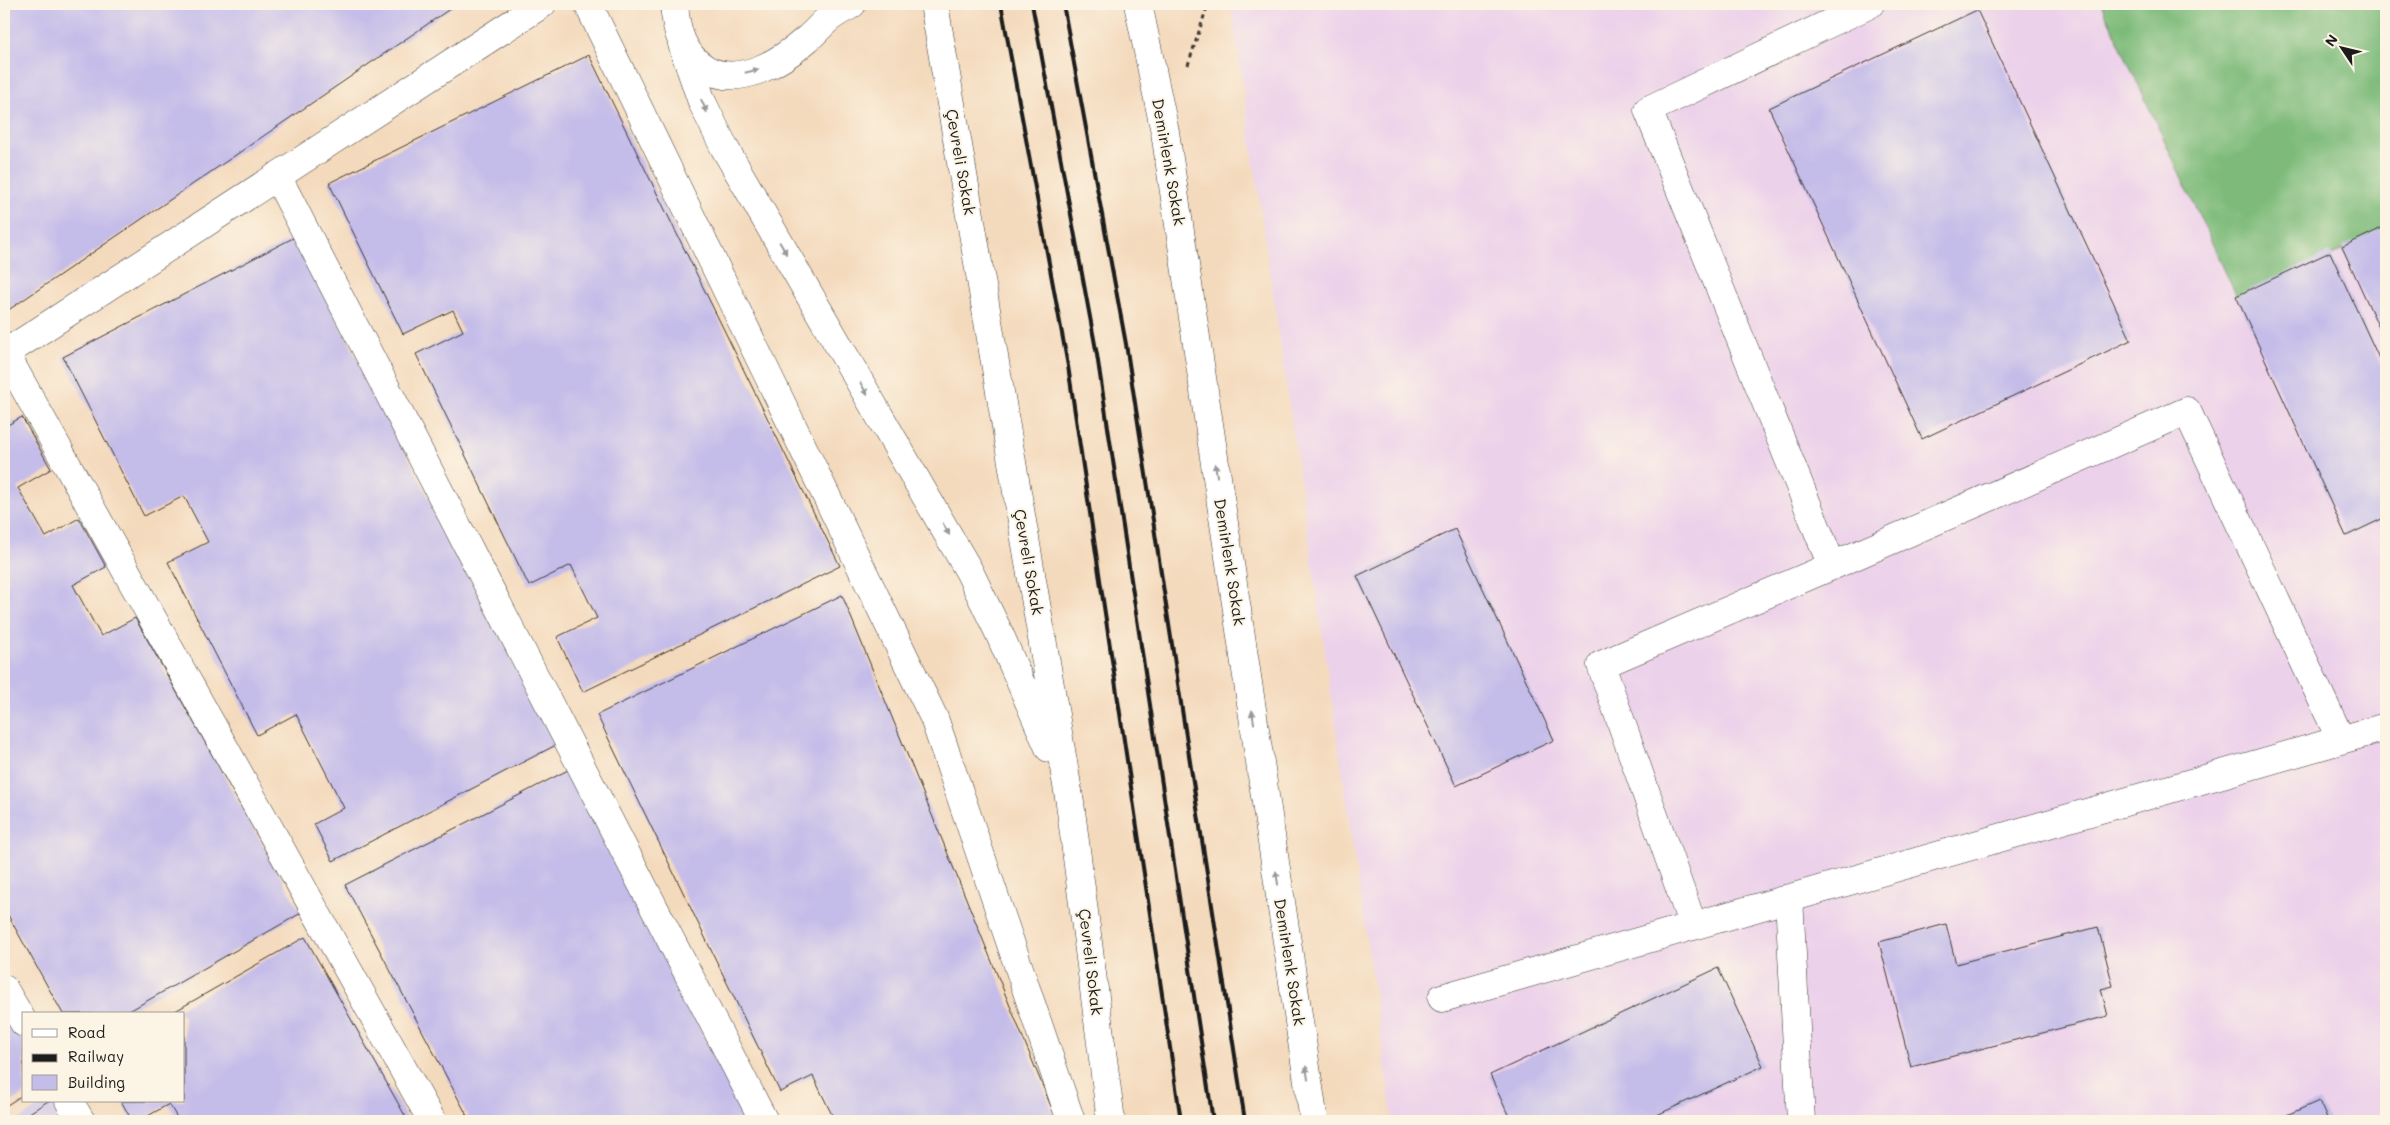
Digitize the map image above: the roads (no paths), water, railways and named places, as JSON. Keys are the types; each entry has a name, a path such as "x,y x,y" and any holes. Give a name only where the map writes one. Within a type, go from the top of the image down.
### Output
{"street":[{"path":"432,1121 5,354 542,4"},
{"path":"588,4 934,718 1071,1121"},
{"path":"674,4 676,22 682,44 702,102 724,147 969,572 1036,715 1070,803"},
{"path":"682,44 696,64 714,74 735,75 761,70 784,57 806,40 831,16 852,4"},
{"name":"Çevreli Sokak","path":"934,4 1070,803 1111,1121"},
{"path":"1832,566 1648,110 1870,4"},
{"name":"Demirlenk Sokak","path":"1139,5 1165,132 1314,1121"},
{"path":"277,176 764,1121"},
{"path":"1693,926 1601,665 2187,411 2341,740"},
{"path":"1442,998 2386,727"},
{"path":"1789,898 1801,1121"},
{"path":"4,989 22,1020"},
{"path":"70,1102 81,1121"}],"railway":[{"path":"1001,4 1068,366 1181,1121"},
{"path":"1032,4 1097,355 1213,1121"},
{"path":"1063,4 1126,344 1245,1121"}]}
